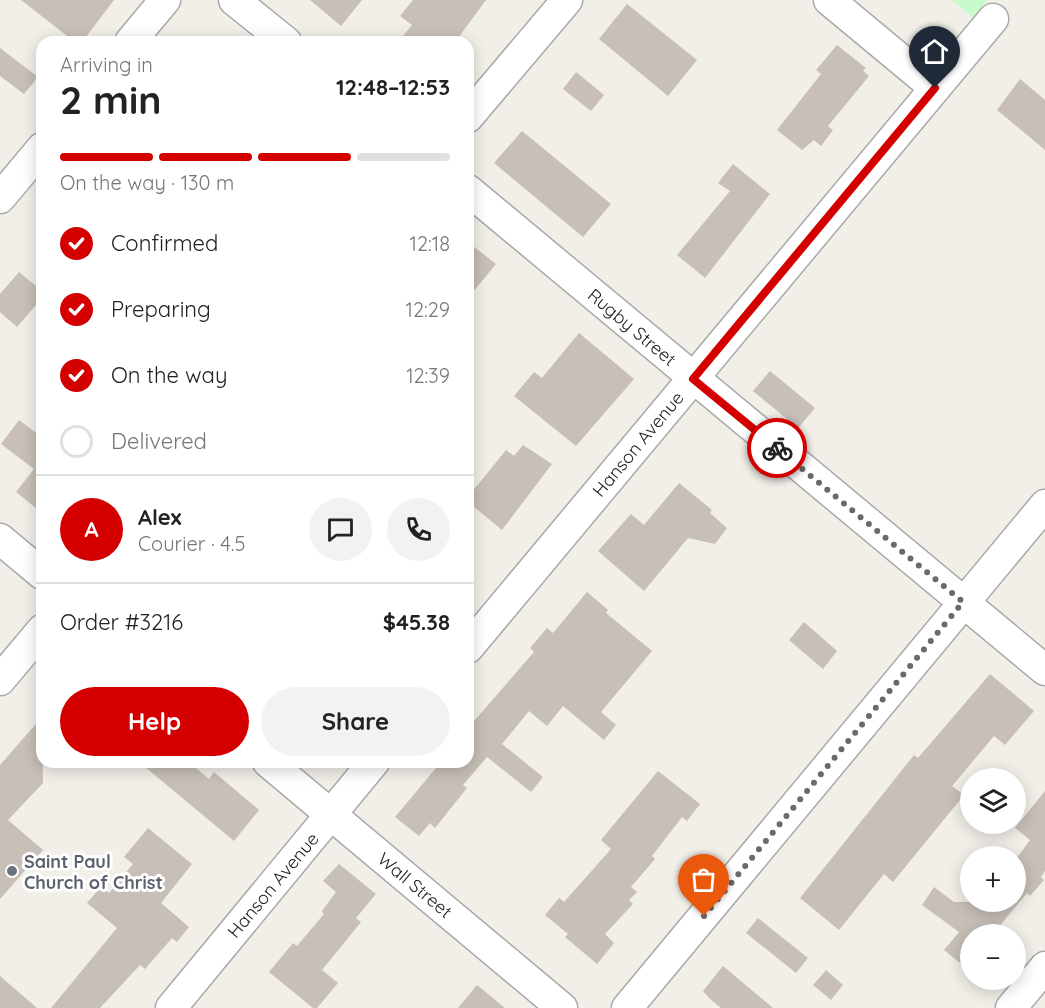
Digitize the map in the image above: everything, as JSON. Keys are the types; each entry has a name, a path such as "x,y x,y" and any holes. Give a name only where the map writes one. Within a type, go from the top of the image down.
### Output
{"street":[{"path":"135,36 165,0"},
{"path":"234,0 279,36"},
{"path":"474,110 567,0"},
{"path":"829,0 935,88"},
{"name":"Hanson Avenue","path":"474,641 993,19"},
{"path":"0,198 36,155"},
{"name":"Rugby Street","path":"474,195 1045,670"},
{"path":"627,1008 1045,505"},
{"path":"0,539 36,569"},
{"path":"0,680 36,637"},
{"name":"Wall Street","path":"275,768 562,1008"},
{"name":"Hanson Avenue","path":"171,1008 369,768"},
{"path":"1011,1008 1045,967"}],"green space":[{"path":"952,0 987,0 973,18"}],"building":[{"path":"21,0 114,0 87,36 67,36"},
{"path":"310,0 362,0 341,26"},
{"path":"413,0 486,0 459,36 403,36 412,25 400,16"},
{"path":"627,4 697,60 668,96 599,39"},
{"path":"837,45 866,68 863,71 869,76 828,126 833,130 821,146 814,140 802,150 777,130 821,74 816,70"},
{"path":"0,48 36,75 36,79 24,94 0,76"},
{"path":"576,72 604,95 591,111 563,89"},
{"path":"1020,79 1045,100 1045,150 997,110"},
{"path":"522,131 611,204 583,237 494,163"},
{"path":"733,164 770,194 705,278 677,255 730,191 718,183"},
{"path":"474,247 496,264 474,291"},
{"path":"19,272 36,286 36,305 17,327 0,312 0,294"},
{"path":"579,333 634,379 576,446 514,396 534,372 542,378"},
{"path":"770,371 815,408 798,428 753,391"},
{"path":"19,420 36,433 36,508 16,492 34,469 1,444"},
{"path":"523,445 552,464 502,530 474,507 474,490 506,450 514,456"},
{"path":"679,483 712,510 710,513 727,528 715,544 688,538 644,591 598,551 631,514 644,525"},
{"path":"587,592 608,610 606,613 652,651 601,712 616,725 604,740 563,706 547,726 529,711 502,744 543,777 531,792 487,757 463,785 467,788 435,828 430,823 419,836 395,817 436,768 474,768 474,721 534,652 530,648 547,628 553,633"},
{"path":"804,622 837,651 823,669 789,640"},
{"path":"990,674 1034,711 1005,745 994,736 967,768 960,768 960,776 952,786 960,792 960,800 893,882 884,874 839,930 800,898 914,755 918,758"},
{"path":"36,724 36,768 43,768 43,783 8,820 43,850 0,899 0,765"},
{"path":"146,768 196,768 209,779 214,772 259,810 234,841"},
{"path":"658,771 700,804 687,821 682,817 652,856 655,859 631,887 637,892 629,900 633,904 605,934 614,943 597,964 565,937 568,934 545,915 559,898 564,902 611,849 601,840"},
{"path":"1045,791 1045,871 1041,877 1044,880 1030,896 1026,894 1026,846 1030,840 1022,834 1026,834 1026,814"},
{"path":"148,828 192,864 161,903 189,927 177,942 172,938 145,969 140,965 100,1008 51,1008 117,928 87,903 101,887 109,893 133,864 124,857"},
{"path":"339,864 376,894 356,918 361,922 322,970 338,983 317,1008 313,1008 269,972 293,943 297,946 324,914 322,911 336,892 323,881"},
{"path":"934,887 954,902 960,902 960,912 1011,912 1001,924 960,924 960,963 944,950 959,932 922,905"},
{"path":"758,918 808,958 796,973 746,933"},
{"path":"723,966 773,1008 721,1008 709,998 703,991"},
{"path":"826,970 843,985 831,1000 813,985"},
{"path":"0,976 37,1008 0,1008"},
{"path":"477,985 505,1008 458,1008"}],"way so far":[{"path":"704,916 963,602 777,448"}],"place":[{"name":"Saint Paul Church of Christ","path":"12,871"}],"route":[{"path":"777,448 693,379 935,88"}]}
